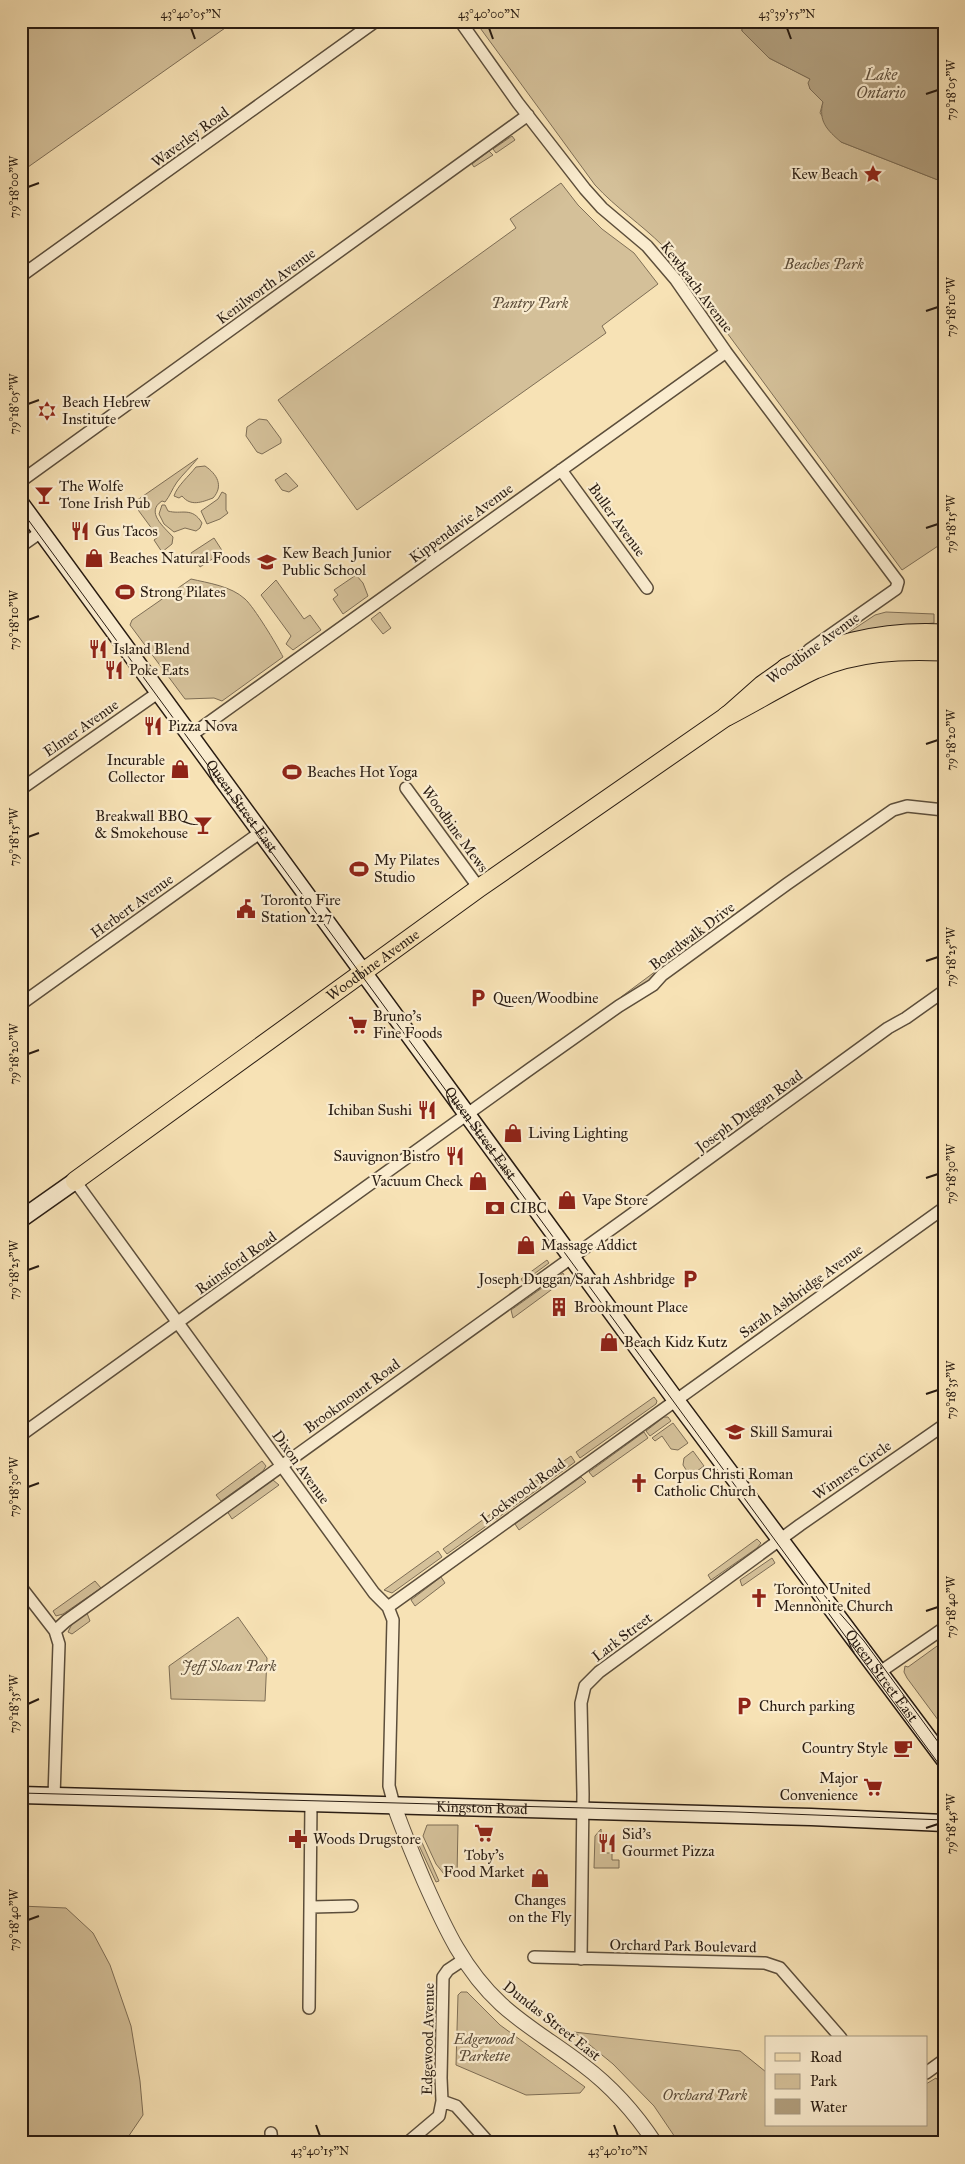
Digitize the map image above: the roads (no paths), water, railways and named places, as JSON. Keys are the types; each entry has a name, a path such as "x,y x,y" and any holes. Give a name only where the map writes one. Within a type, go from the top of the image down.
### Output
{"highway":[{"path":"786,668 804,658 849,642 874,637 916,633 944,634"},
{"name":"Woodbine Avenue","path":"727,716 816,669 854,656 911,649 944,651"}],"main road":[{"name":"Queen Street East","path":"21,504 675,1399 944,1758"},
{"name":"Woodbine Avenue","path":"21,1219 479,888 727,716 762,685 786,668"},
{"name":"Kingston Road","path":"21,1795 582,1810 944,1823"}],"street":[{"name":"Waverley Road","path":"21,276 376,21"},
{"name":"Kewbeach Avenue","path":"460,21 528,115 602,208 647,246 676,280 726,352 898,582"},
{"name":"Kenilworth Avenue","path":"21,481 528,115"},
{"name":"Kippendavie Avenue","path":"190,736 726,352"},
{"name":"Buller Avenue","path":"562,470 647,588"},
{"path":"21,546 41,532"},
{"name":"Woodbine Avenue","path":"786,668 896,589 898,582"},
{"name":"Elmer Avenue","path":"21,789 159,692"},
{"name":"Woodbine Mews","path":"406,788 479,888"},
{"name":"Boardwalk Drive","path":"468,1114 619,1006 653,985 662,975 786,884 893,810 907,806 944,810"},
{"name":"Herbert Avenue","path":"21,1004 261,832"},
{"name":"Joseph Duggan Road","path":"572,1257 888,1028 906,1018 944,991"},
{"name":"Rainsford Road","path":"21,1435 468,1114"},
{"name":"Dixon Avenue","path":"74,1181 280,1466 374,1593 388,1606"},
{"name":"Sarah Ashbridge Avenue","path":"675,1399 804,1307 839,1285 864,1264 944,1208"},
{"name":"Brookmount Road","path":"55,1631 66,1621 280,1466 572,1257"},
{"name":"Lockwood Road","path":"388,1606 675,1399"},
{"name":"Winners Circle","path":"779,1540 944,1425"},
{"name":"Lark Street","path":"582,1810 580,1703 585,1686 598,1672 779,1540"},
{"path":"21,1587 55,1631 59,1644 54,1797"},
{"path":"388,1606 393,1620 389,1786 394,1805"},
{"path":"880,1672 944,1628"},
{"path":"309,2008 312,1906 310,1863 311,1803"},
{"name":"Dundas Street East","path":"394,1805 400,1825 446,1931 463,1960 486,1988 514,2015 586,2067 607,2086 625,2104 655,2143"},
{"path":"582,1810 582,1959"},
{"path":"312,1906 352,1906"},
{"name":"Orchard Park Boulevard","path":"534,1957 765,1963 780,1968 839,2036"},
{"name":"Edgewood Avenue","path":"408,2143 439,2116 442,2101 443,1977 448,1970 463,1960"},
{"path":"928,2072 944,2060"},
{"path":"442,2101 456,2106 489,2143"}],"water":[{"name":"Lake Ontario","path":"742,21 944,21 944,185 938,180 841,142 825,125 822,115 823,102 810,89 808,83 810,79 769,58 742,31"}],"tram line":[{"path":"21,510 944,1771"},
{"path":"823,1594 864,1641 944,1750"},
{"path":"21,1793 737,1812 944,1820"}],"place":[{"name":"Kew Beach","path":"873,174"},
{"name":"Beach Hebrew Institute","path":"47,411"},
{"name":"The Wolfe Tone Irish Pub","path":"44,495"},
{"name":"Gus Tacos","path":"80,531"},
{"name":"Beaches Natural Foods","path":"94,558"},
{"name":"Kew Beach Junior Public School","path":"267,562"},
{"name":"Strong Pilates","path":"125,592"},
{"name":"Island Blend","path":"98,649"},
{"name":"Poke Eats","path":"114,670"},
{"name":"Pizza Nova","path":"153,726"},
{"name":"Incurable Collector","path":"180,769"},
{"name":"Beaches Hot Yoga","path":"292,772"},
{"name":"Breakwall BBQ & Smokehouse","path":"203,825"},
{"name":"My Pilates Studio","path":"359,869"},
{"name":"Toronto Fire Station 227","path":"246,909"},
{"name":"Queen/Woodbine","path":"478,998"},
{"name":"Bruno’s Fine Foods","path":"358,1025"},
{"name":"Ichiban Sushi","path":"427,1110"},
{"name":"Living Lighting","path":"513,1133"},
{"name":"Sauvignon Bistro","path":"455,1156"},
{"name":"Vacuum Check","path":"478,1181"},
{"name":"Vape Store","path":"567,1200"},
{"name":"CIBC","path":"495,1208"},
{"name":"Massage Addict","path":"526,1245"},
{"name":"Joseph Duggan/Sarah Ashbridge","path":"690,1279"},
{"name":"Brookmount Place","path":"559,1307"},
{"name":"Beach Kidz Kutz","path":"609,1342"},
{"name":"Skill Samurai","path":"735,1432"},
{"name":"Corpus Christi Roman Catholic Church","path":"639,1483"},
{"name":"Toronto United Mennonite Church","path":"759,1598"},
{"name":"Church parking","path":"744,1706"},
{"name":"Country Style","path":"903,1748"},
{"name":"Major Convenience","path":"873,1787"},
{"name":"Toby's Food Market","path":"484,1833"},
{"name":"Woods Drugstore","path":"298,1839"},
{"name":"Sid's Gourmet Pizza","path":"607,1843"},
{"name":"Changes on the Fly","path":"540,1878"}],"park label":[{"name":"Beaches Park","path":"824,264"},
{"name":"Pantry Park","path":"530,303"},
{"name":"Jeff Sloan Park","path":"229,1666"},
{"name":"Edgewood Parkette","path":"484,2048"},
{"name":"Orchard Park","path":"705,2095"}]}
